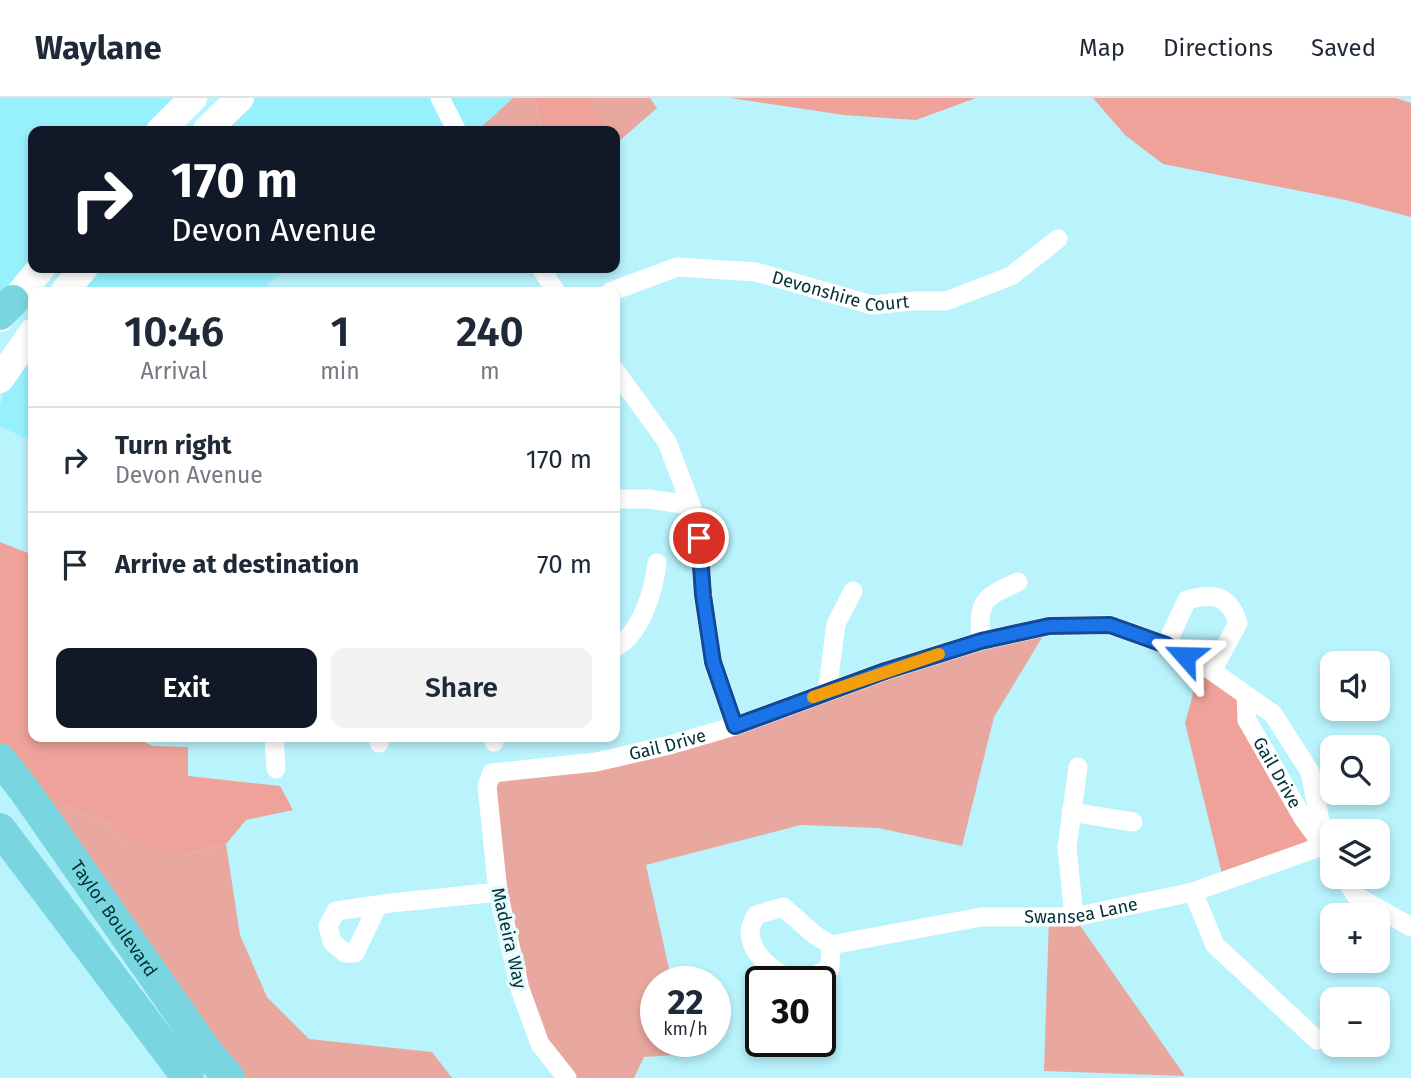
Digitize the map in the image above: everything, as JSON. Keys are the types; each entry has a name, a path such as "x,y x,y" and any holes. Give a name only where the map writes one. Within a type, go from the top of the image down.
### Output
{"main road":[{"path":"165,126 193,98"},
{"path":"211,126 240,98"},
{"path":"4,311 37,273"},
{"path":"68,287 80,273"},
{"path":"0,379 28,339"},
{"name":"Taylor Boulevard","path":"0,759 209,1055 229,1078"},
{"name":"Taylor Boulevard","path":"0,829 188,1078"},
{"path":"0,848 49,895"}],"street":[{"path":"440,98 454,126"},
{"name":"Devonshire Court","path":"620,289 677,267 756,272 872,305 946,301 1011,276 1058,239"},
{"path":"620,377 667,442 691,505 699,538 703,595 713,662 735,726"},
{"path":"620,499 648,499 691,505"},
{"path":"620,643 634,631 654,588 657,563"},
{"path":"981,641 979,613 991,594 1018,582"},
{"path":"827,692 836,624 853,591"},
{"path":"1166,645 1186,600 1206,595 1220,597 1234,611 1238,623 1212,671"},
{"name":"Gail Drive","path":"487,786 492,773 596,762 735,726 981,641 1049,626 1110,625 1166,645 1212,671 1273,713 1310,772 1321,819"},
{"name":"Gail Drive","path":"1246,695 1247,720 1303,818 1320,840"},
{"path":"274,742 276,769"},
{"path":"1073,917 1067,847 1077,767"},
{"name":"Madeira Way","path":"487,786 498,892 520,989 540,1044 567,1078"},
{"path":"1071,812 1133,822"},
{"name":"Swansea Lane","path":"831,945 981,917 1073,917 1193,892 1320,853"},
{"path":"1352,889 1356,896 1411,927"},
{"path":"377,907 391,903 498,892"},
{"path":"1193,892 1215,945 1317,1040"}],"shaded area":[{"path":"0,98 193,98 165,126 28,126 29,273 0,314"},
{"path":"246,98 513,98 482,126 213,126"},
{"path":"513,98 535,98 541,126 482,126"},
{"path":"535,98 592,98 591,102 608,126 541,126"},
{"path":"592,98 650,98 657,108 620,140 620,126 608,126 590,101"},
{"path":"730,98 976,98 916,120 844,115"},
{"path":"1093,98 1396,98 1411,103 1411,217 1346,200 1163,164 1125,135"},
{"path":"82,273 281,273 264,287 69,287"},
{"path":"28,339 28,440 0,426 0,407 10,364"},
{"path":"0,542 28,553 28,742 144,742 153,746 188,747 188,776 280,786 293,810 246,820 226,844 189,853 156,850 130,843 106,821 25,791 0,759"},
{"path":"1049,626 994,717 962,846 878,828 801,825 646,865 668,966 640,966 640,1057 644,1057 634,1078 567,1078 520,989 492,773 596,762"},
{"path":"1201,665 1246,695 1247,720 1320,837 1320,847 1224,882 1185,723"},
{"path":"25,791 106,821 130,843 189,853 226,844 240,935 267,997 309,1039 432,1052 452,1078 229,1078"},
{"path":"1049,917 1074,917 1185,1076 1044,1071"}],"slow traffic":[{"path":"813,697 939,654"}],"route":[{"path":"699,538 703,595 713,662 735,726 885,671 981,641 1049,626 1110,625 1166,645 1185,656"}]}
